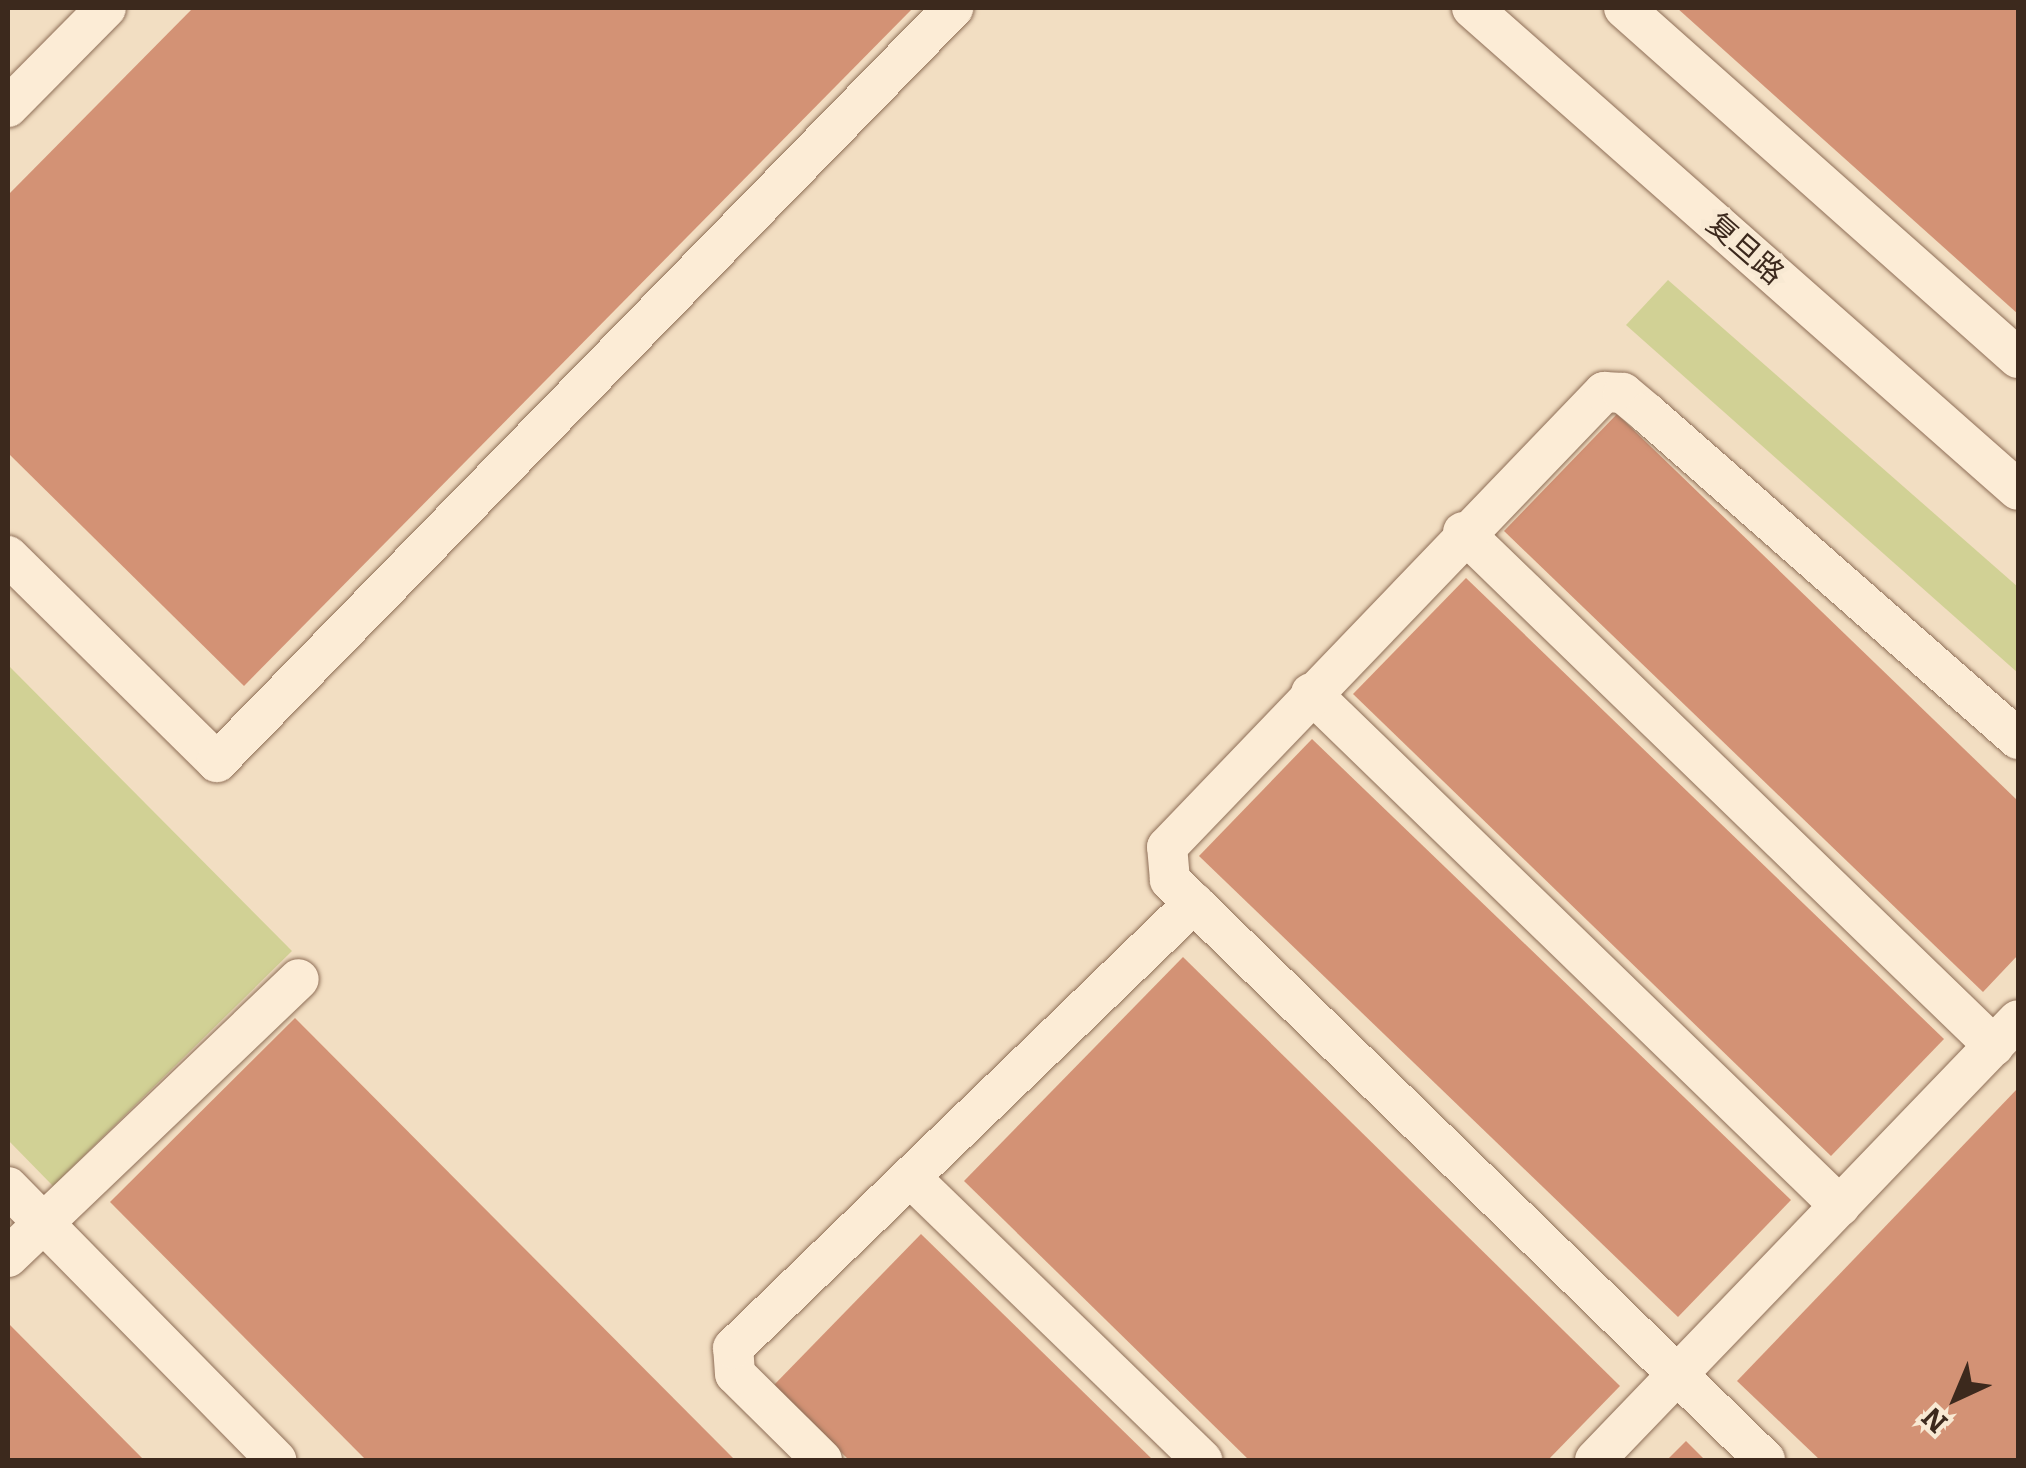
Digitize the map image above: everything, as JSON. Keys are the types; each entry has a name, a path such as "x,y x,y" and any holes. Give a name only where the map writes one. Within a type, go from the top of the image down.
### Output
{"street":[{"path":"8,107 106,8"},
{"path":"8,556 217,762 953,8"},
{"path":"1624,8 2018,358"},
{"name":"复旦路","path":"1496,15 2018,490"},
{"path":"1765,1460 1194,903 1162,864 1167,847 1585,403 1623,392 2018,739"},
{"path":"1463,532 2006,1033 1595,1460"},
{"path":"1311,694 1840,1206"},
{"path":"822,1460 728,1361 910,1177 1194,903"},
{"path":"8,1258 299,978"},
{"path":"910,1177 1202,1460"},
{"path":"8,1187 276,1460"}],"green space":[{"path":"1668,280 2018,587 2018,673 1626,325"},
{"path":"8,665 292,951 53,1186 8,1140"}],"building":[{"path":"193,8 913,8 244,686 8,453 8,195"},
{"path":"1677,8 2018,8 2018,314"},
{"path":"1617,414 2018,801 2018,955 1983,992 1504,531"},
{"path":"1466,578 1944,1039 1831,1156 1353,694"},
{"path":"1312,739 1791,1200 1678,1317 1199,856"},
{"path":"1183,957 1620,1386 1548,1460 1249,1460 964,1181"},
{"path":"295,1018 735,1460 366,1460 110,1202"},
{"path":"2018,1088 2018,1460 1820,1460 1737,1381"},
{"path":"921,1234 1153,1460 849,1460 773,1386"},
{"path":"8,1323 144,1460 8,1460"},
{"path":"1686,1441 1705,1460 1667,1460"}]}
